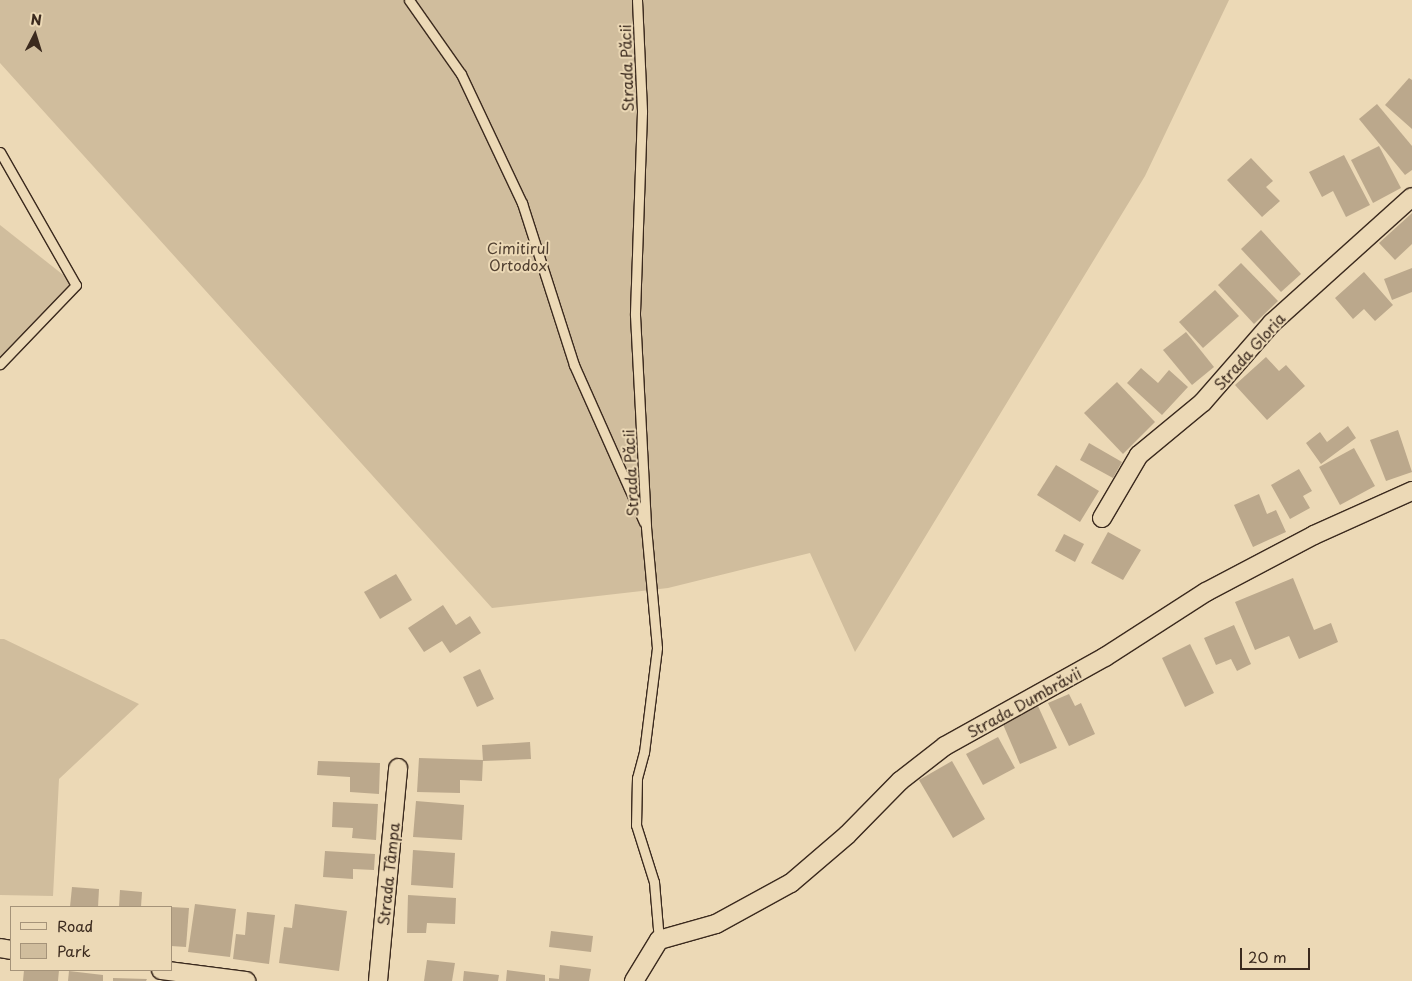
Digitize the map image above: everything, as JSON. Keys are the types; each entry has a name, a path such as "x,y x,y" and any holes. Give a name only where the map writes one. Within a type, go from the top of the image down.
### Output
{"street":[{"name":"Strada Gloria","path":"1102,518 1139,455 1203,402 1272,323 1412,197"},
{"name":"Strada Dumbrăvii","path":"659,940 716,924 791,882 847,835 900,781 945,746 1105,657 1206,592 1314,535 1412,492"},
{"name":"Strada Tâmpa","path":"378,981 398,768"},
{"path":"634,981 659,940"},
{"path":"170,971 246,981"}],"lane":[{"path":"409,0 461,74 522,203 574,365 646,527"},
{"name":"Strada Păcii","path":"637,0 642,112 635,315 646,527 657,648 644,752 637,778 636,825 654,882 659,940"},
{"path":"0,152 76,285 0,364"}],"green space":[{"name":"Cimitirul Ortodox","path":"0,0 1229,0 1145,176 855,652 810,553 668,588 492,608 0,63"},
{"path":"0,225 76,285 0,364"},
{"path":"0,639 4,639 139,704 59,779 53,896 0,895"}],"building":[{"path":"1409,78 1412,80 1412,129 1385,105"},
{"path":"1377,104 1412,146 1412,170 1405,175 1359,119"},
{"path":"1379,146 1401,188 1373,203 1351,160"},
{"path":"1344,155 1370,205 1346,217 1333,191 1322,197 1309,172"},
{"path":"1251,158 1273,181 1266,187 1280,201 1262,217 1227,180"},
{"path":"1412,213 1412,244 1395,260 1379,243"},
{"path":"1261,230 1301,274 1281,292 1241,249"},
{"path":"1241,263 1278,301 1254,324 1218,285"},
{"path":"1412,268 1412,292 1392,300 1384,279"},
{"path":"1364,272 1393,305 1375,321 1364,309 1353,319 1335,298"},
{"path":"1215,290 1239,316 1203,348 1179,322"},
{"path":"1186,332 1214,367 1192,385 1163,350"},
{"path":"1266,357 1279,371 1286,365 1305,386 1267,420 1235,385"},
{"path":"1141,368 1158,383 1169,370 1188,387 1162,415 1127,383"},
{"path":"1117,382 1155,422 1123,454 1084,413"},
{"path":"1348,426 1356,438 1321,464 1306,443 1320,432 1327,442"},
{"path":"1398,430 1412,472 1386,481 1370,440"},
{"path":"1089,443 1122,462 1113,478 1080,460"},
{"path":"1354,448 1375,486 1340,505 1319,467"},
{"path":"1056,465 1099,491 1080,522 1037,495"},
{"path":"1299,469 1312,491 1303,496 1310,508 1290,519 1271,485"},
{"path":"1259,494 1267,514 1276,510 1286,532 1253,547 1234,505"},
{"path":"1108,532 1141,550 1123,580 1091,563"},
{"path":"1064,534 1084,544 1075,562 1055,551"},
{"path":"396,574 412,600 380,619 364,592"},
{"path":"1293,578 1314,630 1331,623 1338,642 1299,659 1289,636 1255,650 1235,602"},
{"path":"443,605 456,625 470,616 481,633 450,653 442,641 424,652 408,628"},
{"path":"1234,625 1251,664 1237,671 1231,659 1216,665 1204,638"},
{"path":"1190,644 1214,693 1185,707 1162,658"},
{"path":"480,669 494,699 477,707 463,677"},
{"path":"1069,694 1075,706 1081,703 1095,734 1069,746 1048,703"},
{"path":"1038,706 1057,748 1020,764 1002,722"},
{"path":"998,737 1015,768 983,785 966,754"},
{"path":"530,742 531,759 483,761 482,745"},
{"path":"419,758 483,760 482,781 460,780 460,793 417,792"},
{"path":"318,761 380,763 379,794 350,792 350,777 317,775"},
{"path":"952,761 985,819 953,838 919,780"},
{"path":"416,801 464,805 462,840 413,837"},
{"path":"333,802 378,804 376,840 352,838 353,828 332,827"},
{"path":"413,850 455,853 453,888 411,885"},
{"path":"325,851 375,854 374,870 353,869 353,879 323,877"},
{"path":"72,887 99,889 98,906 70,906"},
{"path":"120,890 142,892 141,906 119,906"},
{"path":"408,895 456,898 455,924 427,923 426,933 407,933"},
{"path":"195,904 236,909 230,957 188,952"},
{"path":"295,904 347,911 339,971 279,963 284,927 292,928"},
{"path":"172,907 189,908 186,947 172,946"},
{"path":"247,912 275,915 269,964 233,959 236,934 245,935"},
{"path":"551,931 593,936 591,952 549,947"},
{"path":"427,960 455,963 452,981 424,981"},
{"path":"560,965 591,969 589,981 549,981 549,978 559,979"},
{"path":"507,970 545,975 545,981 506,981"},
{"path":"24,971 59,971 58,981 23,981"},
{"path":"69,971 103,975 103,981 68,981"},
{"path":"464,971 499,975 498,981 463,981"},
{"path":"113,978 147,979 146,981 113,981"}]}
